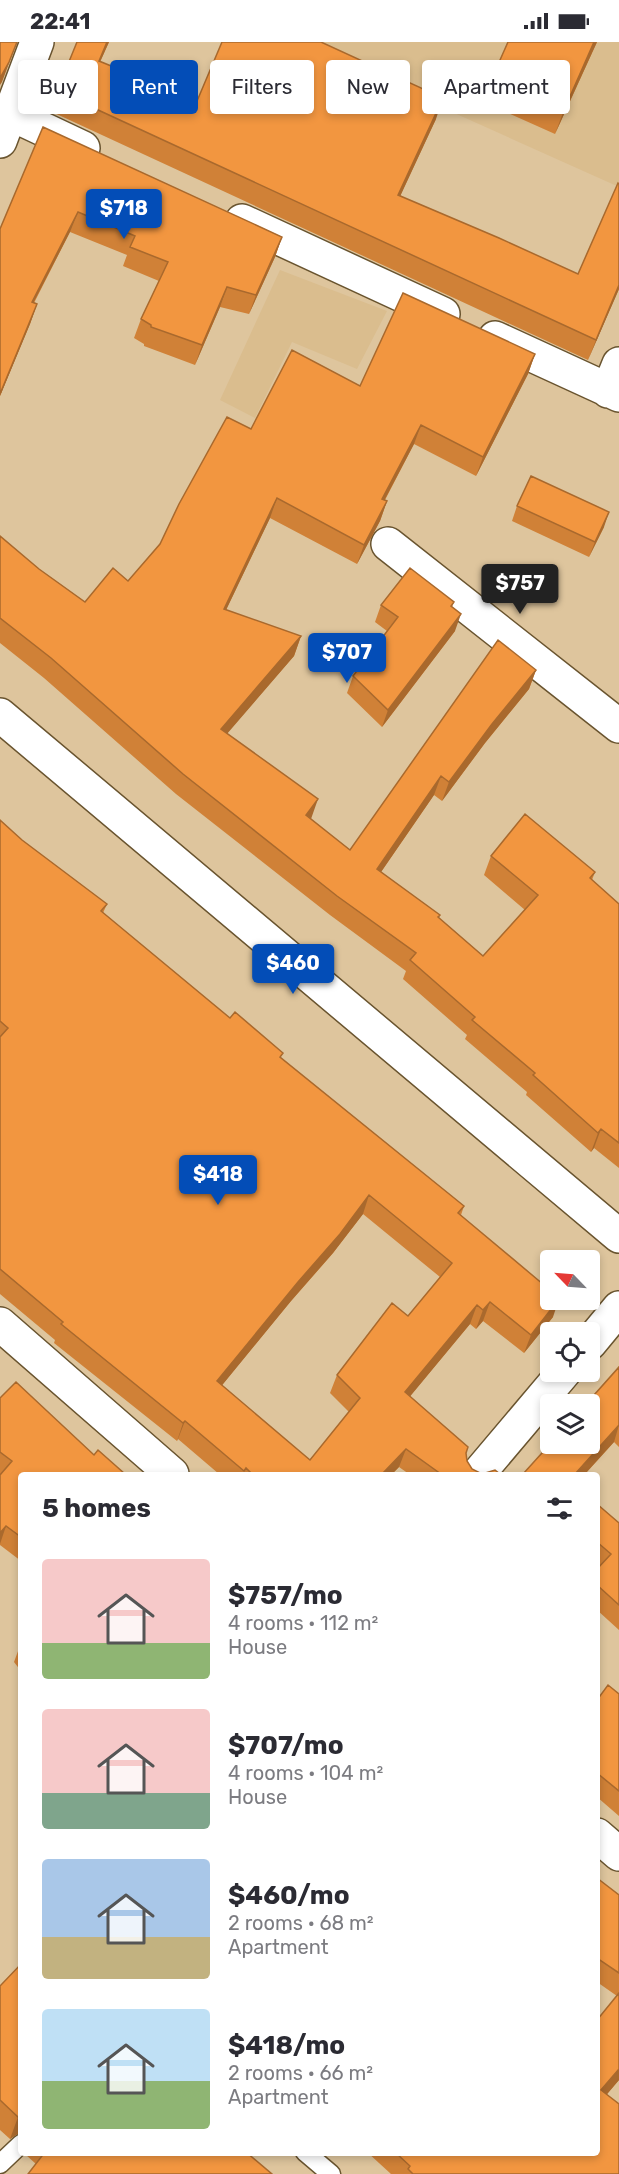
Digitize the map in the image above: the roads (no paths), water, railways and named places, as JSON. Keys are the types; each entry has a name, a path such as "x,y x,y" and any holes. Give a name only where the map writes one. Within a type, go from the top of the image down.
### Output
{"street":[{"path":"37,42 6,128 109,159"},
{"path":"218,210 615,384"},
{"path":"388,544 619,726"},
{"path":"0,715 619,1236"},
{"path":"600,1330 619,1308"},
{"path":"0,1324 170,1472"},
{"path":"480,1472 556,1382"},
{"path":"600,1838 619,1854"}],"lane":[{"path":"0,2164 18,2147"},
{"path":"310,2156 331,2174"}]}
